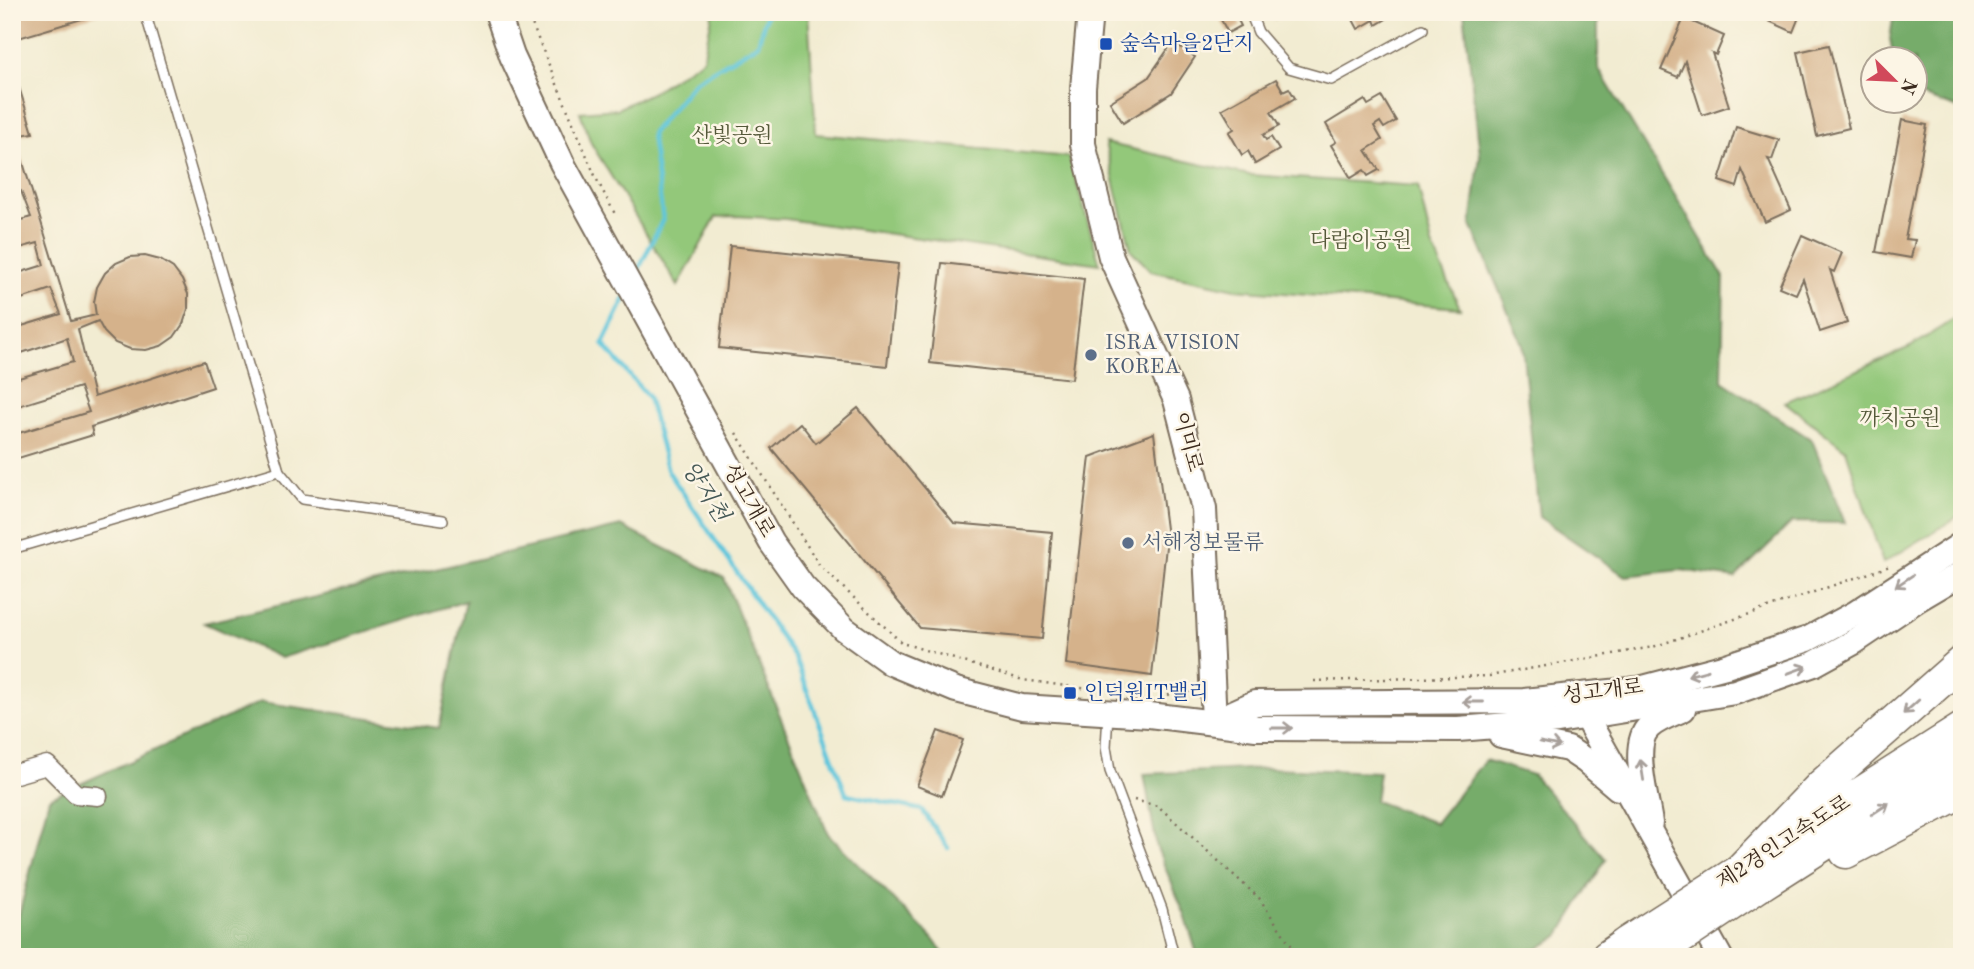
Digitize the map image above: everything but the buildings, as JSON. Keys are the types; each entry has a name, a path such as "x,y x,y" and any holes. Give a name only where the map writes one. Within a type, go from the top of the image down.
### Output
{"highway":[{"path":"1750,878 1821,786 1962,662"},
{"name":"제2경인고속도로","path":"1750,878 1962,729"},
{"name":"제2경인고속도로","path":"1628,952 1962,755"},
{"path":"1750,878 1832,860 1962,791"}],"street":[{"name":"성고개로","path":"497,12 512,56 562,163 771,542 803,587 844,629 891,663 956,690 1022,707 1106,702 1256,728 1459,728 1558,721 1580,706 1726,666 1808,639 1856,613 1962,544"},
{"name":"이미로","path":"1090,12 1083,88 1083,144 1111,257 1176,400 1204,509 1214,721"},
{"name":"성고개로","path":"1214,721 1255,703 1524,701 1580,706 1709,697 1735,692 1814,664 1854,642 1962,573"},
{"path":"1653,838 1640,762 1641,738 1652,724 1709,697"},
{"path":"1580,706 1720,957"},
{"path":"1459,728 1563,747 1586,761 1630,798"},
{"path":"12,775 47,765 76,794 98,796"}],"lane":[{"path":"145,12 279,471 302,499 443,520"},
{"path":"1250,12 1258,32 1289,68 1331,80 1423,29"},
{"path":"12,549 279,471"},
{"path":"1106,702 1106,747 1110,771 1162,909 1174,957"}],"path":[{"path":"527,12 596,178 617,218"},
{"path":"734,430 820,566 902,643 1106,702"},
{"path":"1303,681 1489,676 1653,647 1898,564"},
{"path":"1159,696 1212,689"},
{"path":"1121,795 1158,806 1259,898 1299,957"}],"green space":[{"name":"산빛공원","path":"713,12 808,12 816,134 1069,157 1100,264 786,219 716,217 678,286 591,143 580,112 617,109 651,93 703,59"},
{"path":"1464,12 1598,12 1598,68 1724,277 1722,381 1812,440 1845,523 1792,522 1735,578 1681,570 1625,576 1539,517 1522,344 1471,225 1480,155"},
{"path":"1894,12 1962,12 1962,110 1928,98 1928,46 1891,46"},
{"name":"다람이공원","path":"1105,143 1249,175 1418,186 1432,245 1460,308 1236,289 1151,271 1131,250"},
{"name":"까치공원","path":"1962,314 1962,512 1883,563 1846,450 1785,402 1910,347"},
{"path":"621,526 724,578 828,834 932,938 946,957 12,957 12,942 49,798 261,702 439,728 466,601 281,658 204,623"},
{"path":"1485,760 1533,775 1606,859 1559,936 1524,957 1198,957 1185,915 1157,848 1144,774 1268,768 1379,772 1375,801 1435,823"}],"waterway":[{"name":"양지천","path":"635,277 663,219 651,134 695,81 758,44 767,12"},
{"name":"양지천","path":"625,298 603,344 648,397 668,471 795,658 846,794 922,810 948,848"}],"place":[{"name":"숲속마을2단지","path":"1106,44"},
{"name":"ISRA VISION KOREA","path":"1091,355"},
{"name":"서해정보물류","path":"1128,543"},
{"name":"인덕원IT밸리","path":"1070,693"}]}
